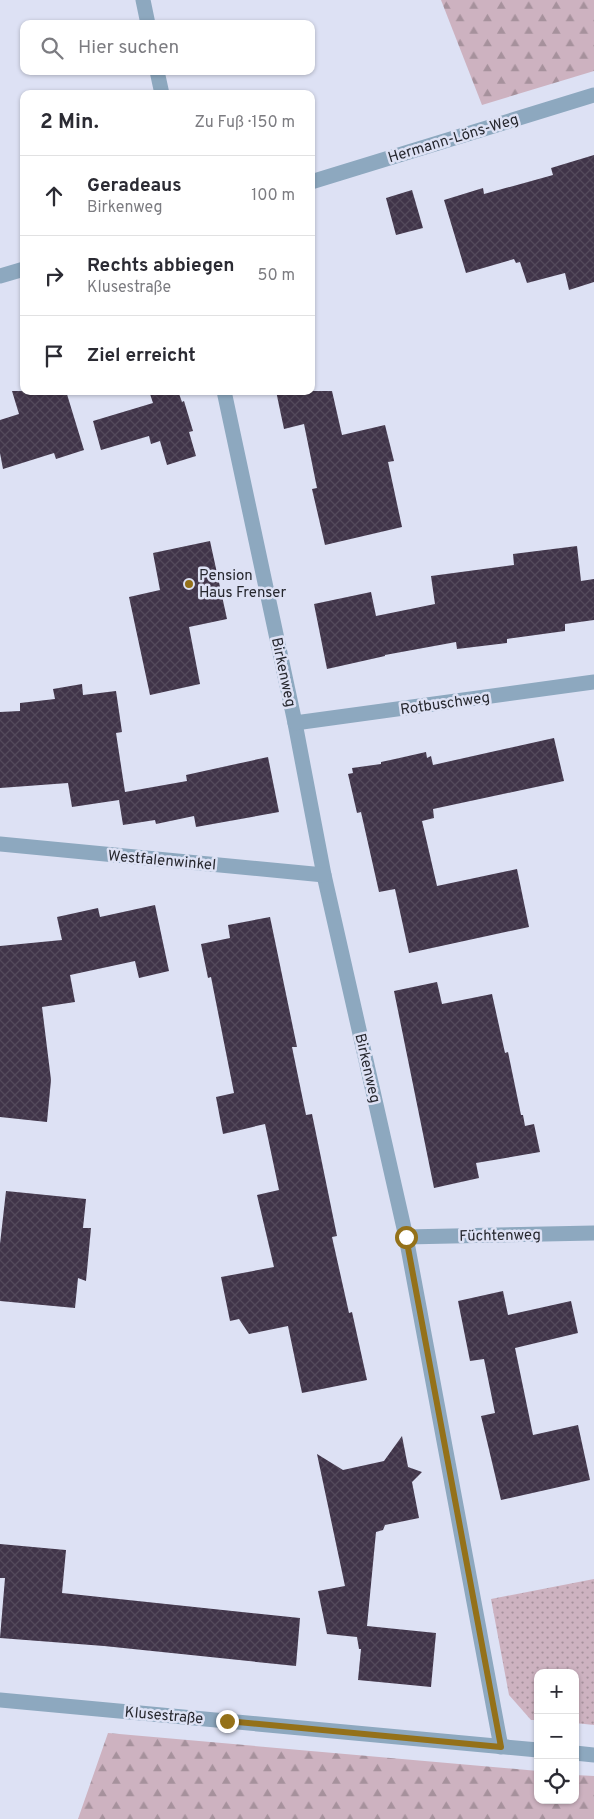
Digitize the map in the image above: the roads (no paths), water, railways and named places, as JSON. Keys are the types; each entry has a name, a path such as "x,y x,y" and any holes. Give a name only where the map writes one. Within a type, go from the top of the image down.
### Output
{"street":[{"path":"143,0 147,20"},
{"path":"158,75 161,90"},
{"name":"Hermann-Löns-Weg","path":"315,181 594,95"},
{"path":"0,276 20,270"},
{"name":"Birkenweg","path":"225,395 295,723 324,875 406,1237 501,1747"},
{"name":"Rotbuschweg","path":"295,723 594,682"},
{"name":"Westfalenwinkel","path":"0,844 324,875"},
{"name":"Füchtenweg","path":"406,1237 594,1233"},
{"name":"Klusestraße","path":"0,1700 534,1750"},
{"path":"579,1753 594,1755"}],"place":[{"name":"Pension Haus Frenser","path":"189,584"}]}
